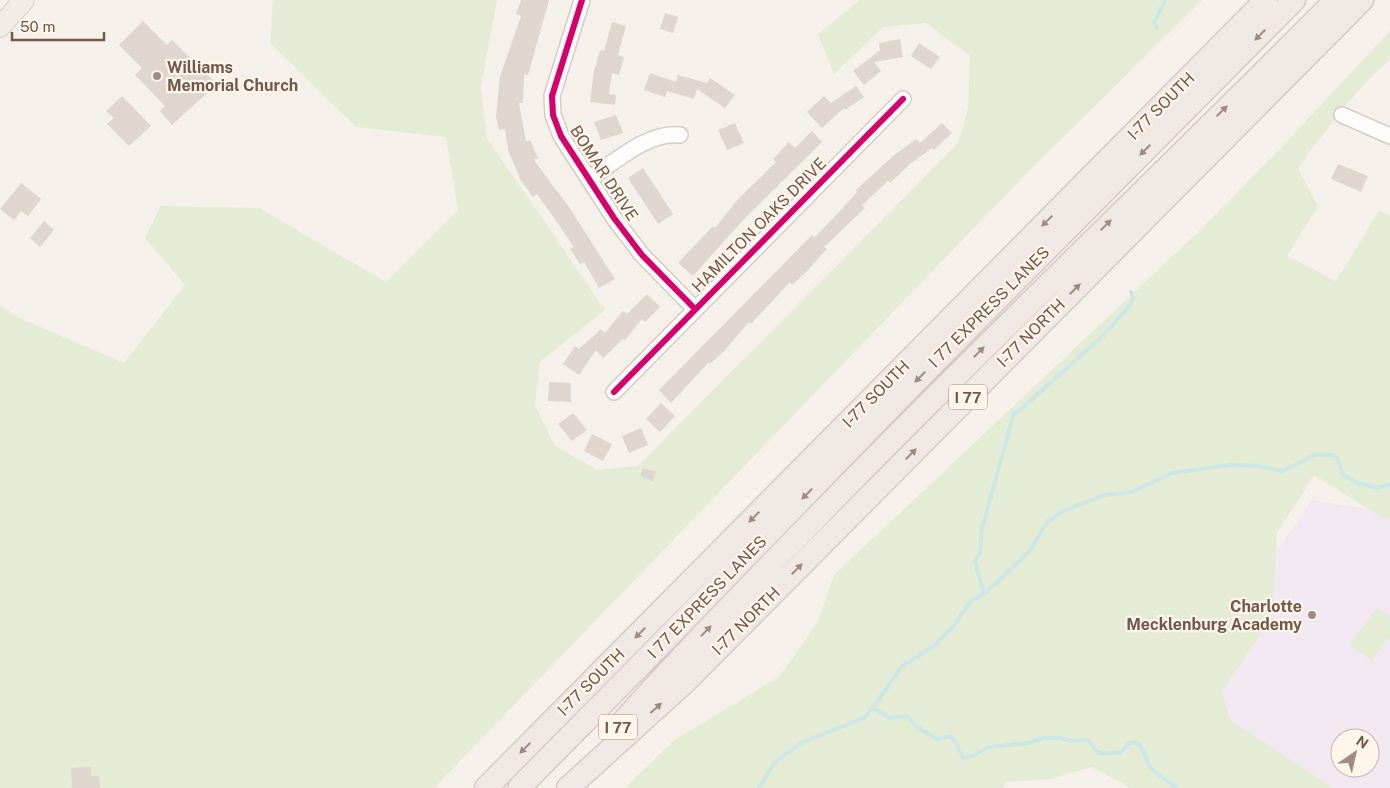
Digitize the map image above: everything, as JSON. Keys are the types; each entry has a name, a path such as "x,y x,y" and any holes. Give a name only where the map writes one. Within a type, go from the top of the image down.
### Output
{"highway":[{"name":"I-77 SOUTH","path":"486,788 1266,0"},
{"name":"I 77 EXPRESS LANES","path":"519,788 928,369 1294,0"},
{"name":"I 77 EXPRESS LANES","path":"563,788 672,666 848,484 1064,267 1336,0"},
{"name":"I-77 NORTH","path":"568,788 686,681 1362,0"}],"main road":[{"path":"0,27 24,0"}],"street":[{"name":"BOMAR DRIVE","path":"582,0 552,96 553,115 561,136 614,218 642,254 695,309"},
{"name":"HAMILTON OAKS DRIVE","path":"614,392 903,99"},
{"path":"1342,116 1390,136"},
{"path":"589,179 640,146 661,136 680,135"}],"shaded area":[{"name":"Charlotte Mecklenburg Academy","path":"1312,500 1390,513 1390,788 1274,788 1164,716"}],"green space":[{"path":"273,0 497,0 481,87 487,138 605,310 540,362 535,405 554,445 597,470 638,466 958,143 968,108 970,56 926,23 883,27 834,74 818,34 860,0 1202,0 1028,172 434,788 0,788 0,305 19,318 124,363 185,285 145,238 161,206 259,208 386,282 458,210 446,137 356,127 270,43"},
{"path":"1390,31 1390,59 1353,97 1298,168 1318,206 1287,256 1336,281 1379,211 1390,216 1390,517 1384,519 1314,475 1277,533 1272,617 1222,692 1230,720 1333,788 1131,788 1092,767 1050,779 1006,782 1002,788 625,788 673,741 779,677 818,622 834,575 1197,233 1277,152"},
{"path":"1377,607 1390,616 1390,636 1372,661 1349,645"}],"building":[{"path":"521,0 549,0 528,75 524,74 523,103 519,103 526,142 530,140 538,158 534,160 569,207 615,279 599,288 584,262 580,264 570,249 574,247 537,194 533,197 520,179 508,150 505,129 499,130 496,116 500,76 521,16 516,14"},
{"path":"665,13 678,17 673,33 660,29"},
{"path":"143,21 167,45 172,40 217,84 172,125 160,111 165,106 135,75 142,68 119,45"},
{"path":"612,22 626,26 618,55 624,57 619,75 612,73 609,94 616,95 615,105 590,102 594,71 600,50 604,51"},
{"path":"900,39 903,57 874,62 881,71 864,85 853,71 880,50 879,43"},
{"path":"919,43 940,57 931,69 911,56"},
{"path":"650,73 676,82 678,75 707,83 710,78 735,95 725,108 697,89 694,99 667,91 665,97 644,90"},
{"path":"856,86 864,97 845,110 844,108 822,128 807,112 824,96 831,103"},
{"path":"122,96 151,126 129,146 107,124 114,118 106,111"},
{"path":"616,115 623,133 601,140 594,122"},
{"path":"735,123 744,143 727,150 718,130"},
{"path":"942,123 952,133 934,150 932,148 910,164 890,183 888,181 862,205 865,208 824,247 827,249 807,271 792,285 790,282 751,324 749,322 724,351 710,364 709,362 671,403 659,390 812,235 815,237 857,192 856,190 893,156 916,139 920,143"},
{"path":"812,131 822,142 745,218 693,276 678,263 713,226 715,228 738,199 776,162 773,159 789,142 795,148"},
{"path":"1338,164 1368,176 1361,192 1331,179"},
{"path":"643,168 673,214 658,224 628,178"},
{"path":"21,183 41,199 28,216 21,211 14,220 0,209"},
{"path":"44,221 54,230 40,247 30,238"},
{"path":"647,294 660,307 645,322 642,319 625,340 623,339 603,358 596,350 579,375 563,364 575,346 579,349 601,329 605,333 623,311 627,314"},
{"path":"549,382 571,383 571,402 548,401"},
{"path":"661,403 675,416 660,432 646,419"},
{"path":"573,413 587,430 572,441 558,424"},
{"path":"641,428 648,445 629,453 622,436"},
{"path":"592,434 612,444 603,461 584,451"},
{"path":"643,468 656,472 653,481 640,476"},
{"path":"91,767 91,776 99,776 100,788 72,788 71,768"}],"waterway":[{"path":"1157,28 1154,23 1165,0"},
{"path":"984,594 975,561 980,553 982,529 1013,416 1104,335 1130,305 1133,299 1131,292"},
{"path":"759,788 775,762 801,743 864,718 901,667 934,646 954,625 972,600 984,594 1029,552 1047,522 1063,511 1104,495 1132,492 1172,473 1231,465 1259,466 1283,471 1314,455 1333,455 1337,458 1343,474 1357,483 1378,488 1390,484"},
{"path":"873,708 889,718 907,716 917,727 937,739 950,736 955,741 964,758 970,757 989,747 1029,743 1043,738 1060,738 1073,741 1087,740 1099,753 1121,753 1129,743 1136,742 1141,747 1150,768 1177,788"}],"cycle path":[{"path":"582,0 552,96 553,115 561,136 614,218 642,255 695,309"},
{"path":"614,392 903,99"}],"place":[{"name":"Williams Memorial Church","path":"157,76"},
{"name":"Charlotte Mecklenburg Academy","path":"1312,615"}]}
